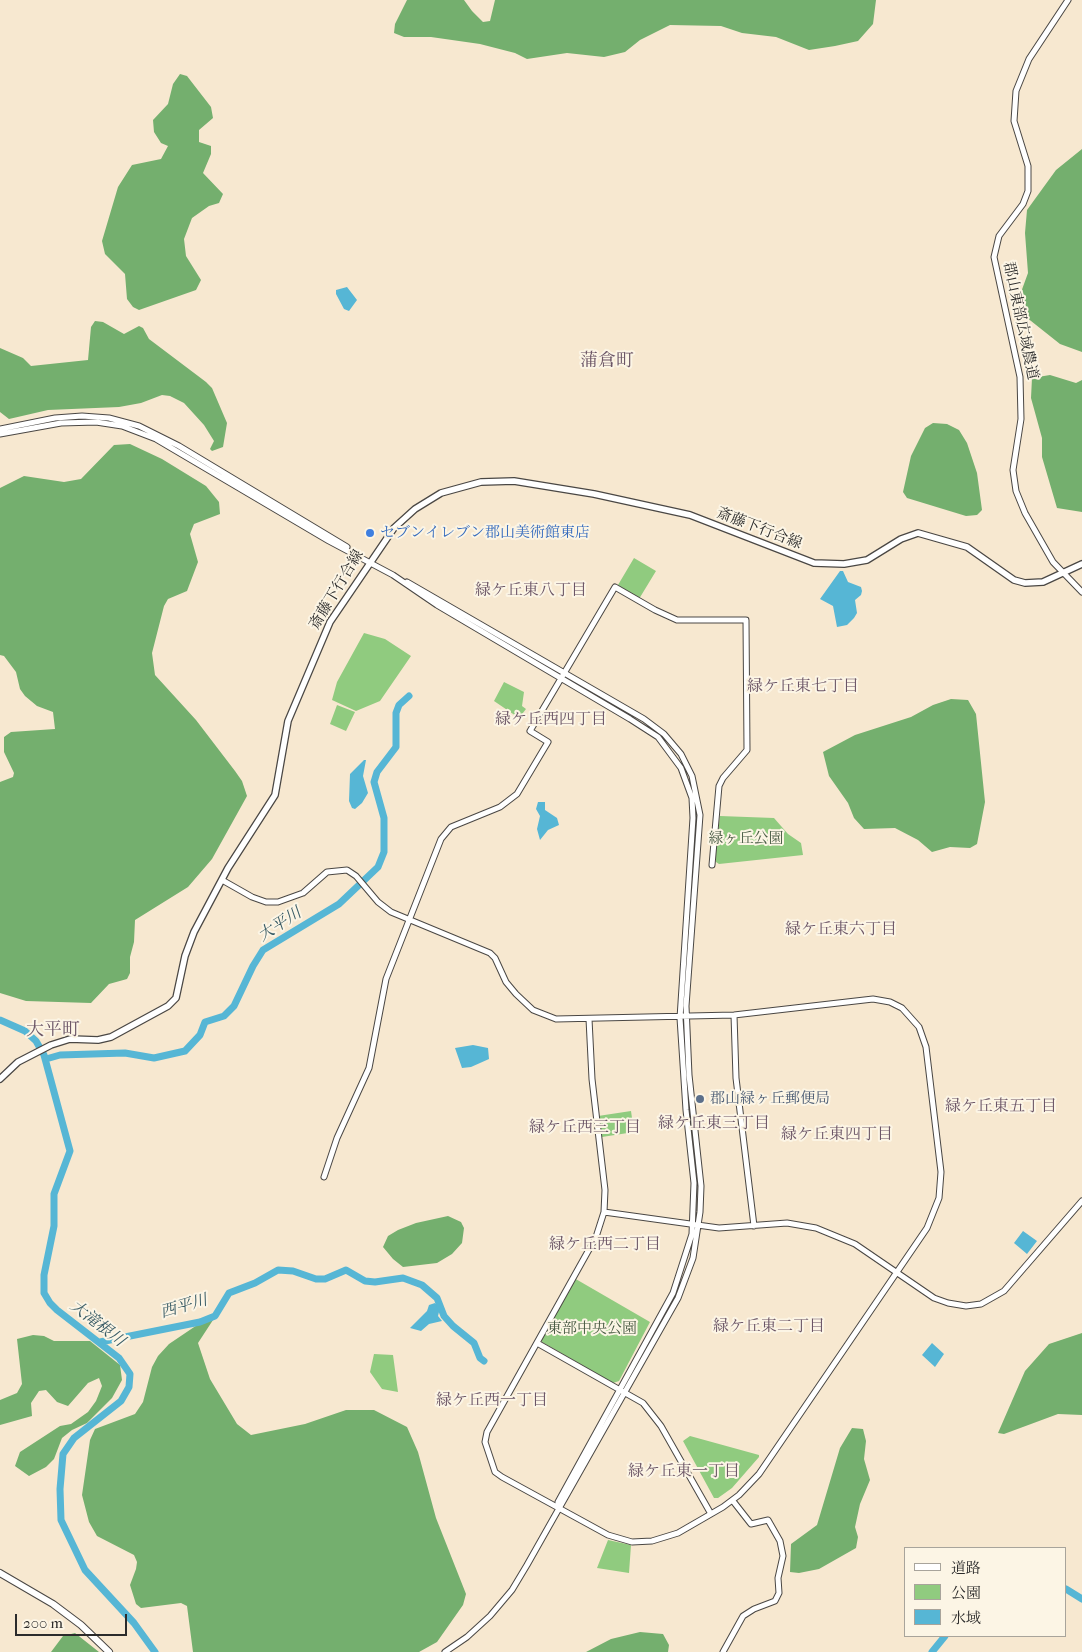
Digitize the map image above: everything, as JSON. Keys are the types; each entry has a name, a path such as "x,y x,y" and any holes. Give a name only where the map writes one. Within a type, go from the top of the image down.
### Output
{"main road":[{"name":"斎藤下行合線","path":"0,1079 13,1066 29,1055 51,1045 70,1038 98,1040 111,1037 171,1004 178,995 185,956 190,942 222,880 257,820 274,798 288,721 330,622 369,562 394,528 433,497 468,484 514,481 668,509 814,563 844,564 867,560 901,539 918,533 967,547 1020,581 1038,584 1082,564"},
{"path":"0,1573 53,1604 81,1626 109,1652"}],"street":[{"name":"郡山東部広域農道","path":"1068,0 1029,59 1016,91 1014,121 1028,166 1029,184 1023,204 998,236 994,257 1020,377 1021,418 1014,464 1014,485 1030,522 1062,574 1082,592"},
{"path":"0,429 55,418 82,416 109,418 139,426 179,446 330,536 369,562 413,584 562,676 644,719 664,734 681,754 696,788 700,815 683,1018 701,1186 693,1258 678,1298 623,1391 566,1498 558,1508 512,1590 490,1616 467,1637 445,1652"},
{"path":"0,434 77,421 109,424 138,431 174,449 328,541 357,554"},
{"path":"324,1177 337,1138 369,1068 386,979 437,847 446,832 458,823 510,802 524,783 548,742 530,731 615,587 655,610 677,620 746,620 747,750 723,778 719,786 712,865"},
{"path":"222,880 252,897 272,903 295,897 332,870 347,870 384,907 410,920 490,953 495,958 511,988 533,1010 556,1019 683,1018 734,1015 873,999 890,1002 902,1008 920,1027 925,1042 941,1172 940,1190 927,1228 759,1474 733,1500 711,1514 668,1537 652,1541 632,1542 608,1535 495,1472 485,1442 487,1432 596,1237 604,1212 605,1190 592,1079 589,1019"},
{"path":"734,1015 736,1078 754,1226"},
{"path":"604,1212 731,1228 786,1223 826,1230 855,1244 941,1301 966,1306 981,1304 996,1297 1010,1284 1082,1201"},
{"path":"537,1343 638,1399 652,1412 711,1514"},
{"path":"723,1652 743,1616 754,1609 775,1601 783,1556 780,1541 768,1520 750,1524 733,1500"}],"green space":[{"path":"407,0 464,0 483,22 490,21 495,0 876,0 873,24 858,41 835,46 809,50 776,37 742,33 721,26 670,25 640,40 625,52 604,57 567,53 527,59 515,53 480,44 431,37 404,37 394,33 395,24"},
{"path":"180,74 187,76 211,107 213,118 199,130 199,142 211,146 211,154 203,173 223,194 219,203 209,206 192,218 184,239 186,256 201,280 196,290 139,310 133,307 127,299 125,274 105,254 102,241 118,187 132,165 161,159 168,146 161,143 154,132 153,120 168,104 173,84"},
{"path":"1082,149 1082,352 1060,344 1026,317 1020,295 1028,273 1025,233 1027,210 1056,170"},
{"path":"95,321 103,322 124,334 139,326 143,328 149,339 206,382 212,388 227,423 223,447 212,451 210,449 214,441 204,425 184,403 170,396 162,395 141,403 119,407 48,410 9,419 0,412 0,348 23,358 31,366 88,360 91,327"},
{"path":"1050,375 1076,383 1082,380 1082,512 1057,508 1042,457 1042,438 1031,398 1032,378"},
{"path":"933,423 947,424 959,430 967,443 977,473 982,510 977,515 966,516 907,498 903,492 911,456 925,428"},
{"path":"130,444 162,459 206,486 219,502 220,514 194,524 190,534 198,562 187,591 168,599 164,606 152,653 155,675 196,720 235,771 242,781 247,796 212,859 188,887 135,920 134,942 130,957 130,973 127,979 109,984 91,1003 26,1001 0,993 0,782 13,777 14,773 4,752 4,737 11,732 55,729 53,712 37,706 25,696 20,689 16,672 4,656 0,655 0,488 24,476 64,482 81,479 114,445"},
{"path":"634,558 656,571 639,599 618,585"},
{"path":"364,633 385,639 411,656 380,701 356,711 332,700 337,682"},
{"path":"504,682 524,692 522,706 526,709 519,718 494,701"},
{"path":"951,699 968,700 976,714 985,802 977,844 970,848 950,847 932,852 918,840 895,828 864,829 854,818 848,803 829,776 823,752 855,735 911,717 933,705"},
{"path":"337,705 355,712 346,731 330,724"},
{"name":"緑ヶ丘公園","path":"720,816 774,818 788,834 801,843 803,855 719,864 716,862 715,857"},
{"path":"631,1111 634,1132 602,1137 598,1116"},
{"path":"448,1216 461,1222 464,1228 462,1243 452,1254 437,1263 403,1267 383,1247 388,1236 398,1230 416,1223"},
{"name":"東部中央公園","path":"574,1278 650,1322 619,1381 613,1383 542,1342 542,1336"},
{"path":"209,1317 213,1320 198,1343 210,1379 237,1424 251,1435 305,1424 346,1410 374,1410 407,1427 418,1452 436,1518 466,1594 463,1605 437,1642 419,1652 193,1652 187,1606 181,1603 141,1608 136,1604 130,1585 137,1562 134,1555 97,1536 89,1522 82,1495 90,1440 95,1429 135,1414 143,1402 152,1367 158,1356 169,1344"},
{"path":"1082,1333 1082,1415 1058,1414 1004,1434 998,1433 1025,1371 1049,1344"},
{"path":"33,1335 44,1336 54,1341 90,1341 120,1365 122,1380 112,1398 87,1423 72,1430 62,1438 54,1459 46,1467 29,1476 15,1466 20,1452 60,1426 71,1424 88,1412 96,1401 102,1386 99,1378 88,1383 68,1406 57,1402 46,1390 39,1391 31,1403 32,1416 0,1425 0,1400 17,1393 22,1384 17,1339"},
{"path":"374,1354 393,1355 398,1392 382,1389 370,1372"},
{"path":"852,1428 863,1429 866,1441 864,1459 870,1480 860,1504 855,1527 858,1537 856,1548 819,1569 799,1573 790,1572 791,1544 817,1525 840,1448"},
{"path":"690,1436 759,1455 759,1457 732,1488 718,1498 714,1498 683,1441"},
{"path":"608,1540 631,1545 629,1573 597,1568"},
{"path":"640,1632 663,1634 669,1645 668,1652 586,1652 611,1639"},
{"path":"75,1633 99,1652 51,1652 63,1636"}],"water":[{"path":"347,287 357,300 349,311 344,309 336,294 336,290"},
{"path":"840,571 843,571 848,582 861,587 862,591 861,595 855,600 857,613 854,618 847,625 837,627 833,606 820,599"},
{"path":"366,760 363,776 368,793 362,803 355,809 352,808 349,801 350,774"},
{"path":"538,802 545,802 545,810 557,818 559,825 548,830 540,840 537,829 540,816 536,809"},
{"path":"473,1045 488,1048 489,1059 471,1067 462,1068 455,1048"},
{"path":"1023,1231 1037,1241 1027,1254 1014,1243"},
{"path":"435,1303 440,1308 438,1316 442,1321 429,1324 421,1331 410,1328 427,1311 429,1305"},
{"path":"932,1343 944,1354 935,1367 922,1355"}],"waterway":[{"name":"大平川","path":"46,1059 60,1055 125,1053 154,1058 185,1051 200,1035 205,1022 224,1016 234,1006 253,966 263,950 339,904 378,867 384,852 384,818 374,782 377,772 396,747 396,713 399,705 409,696"},
{"name":"西平川","path":"0,1020 25,1031 36,1041 44,1055 70,1151 54,1194 54,1226 44,1275 44,1293 57,1310 119,1358 130,1374 129,1387 121,1401 74,1438 63,1454 60,1489 61,1520 85,1570 134,1623 155,1652"},
{"name":"西平川","path":"100,1342 200,1322 215,1316 229,1293 255,1283 278,1270 293,1271 316,1279 325,1279 346,1270 365,1281 375,1282 403,1278 422,1285 437,1298 444,1316 474,1343 480,1358 484,1361"},
{"name":"大滝根川","path":"1067,1590 1082,1599"},
{"name":"大滝根川","path":"932,1652 944,1637"}],"place":[{"name":"セブンイレブン郡山美術館東店","path":"370,533"},
{"name":"郡山緑ヶ丘郵便局","path":"700,1099"}],"district":[{"name":"蒲倉町","path":"607,362"},
{"name":"緑ケ丘東八丁目","path":"531,591"},
{"name":"緑ケ丘東七丁目","path":"803,687"},
{"name":"緑ケ丘西四丁目","path":"551,720"},
{"name":"緑ケ丘東六丁目","path":"841,930"},
{"name":"大平町","path":"53,1031"},
{"name":"緑ケ丘東五丁目","path":"1001,1107"},
{"name":"緑ケ丘東三丁目","path":"714,1124"},
{"name":"緑ケ丘西三丁目","path":"585,1128"},
{"name":"緑ケ丘東四丁目","path":"837,1135"},
{"name":"緑ケ丘西二丁目","path":"605,1245"},
{"name":"緑ケ丘東二丁目","path":"769,1327"},
{"name":"緑ケ丘西一丁目","path":"492,1401"},
{"name":"緑ケ丘東一丁目","path":"684,1472"}]}
